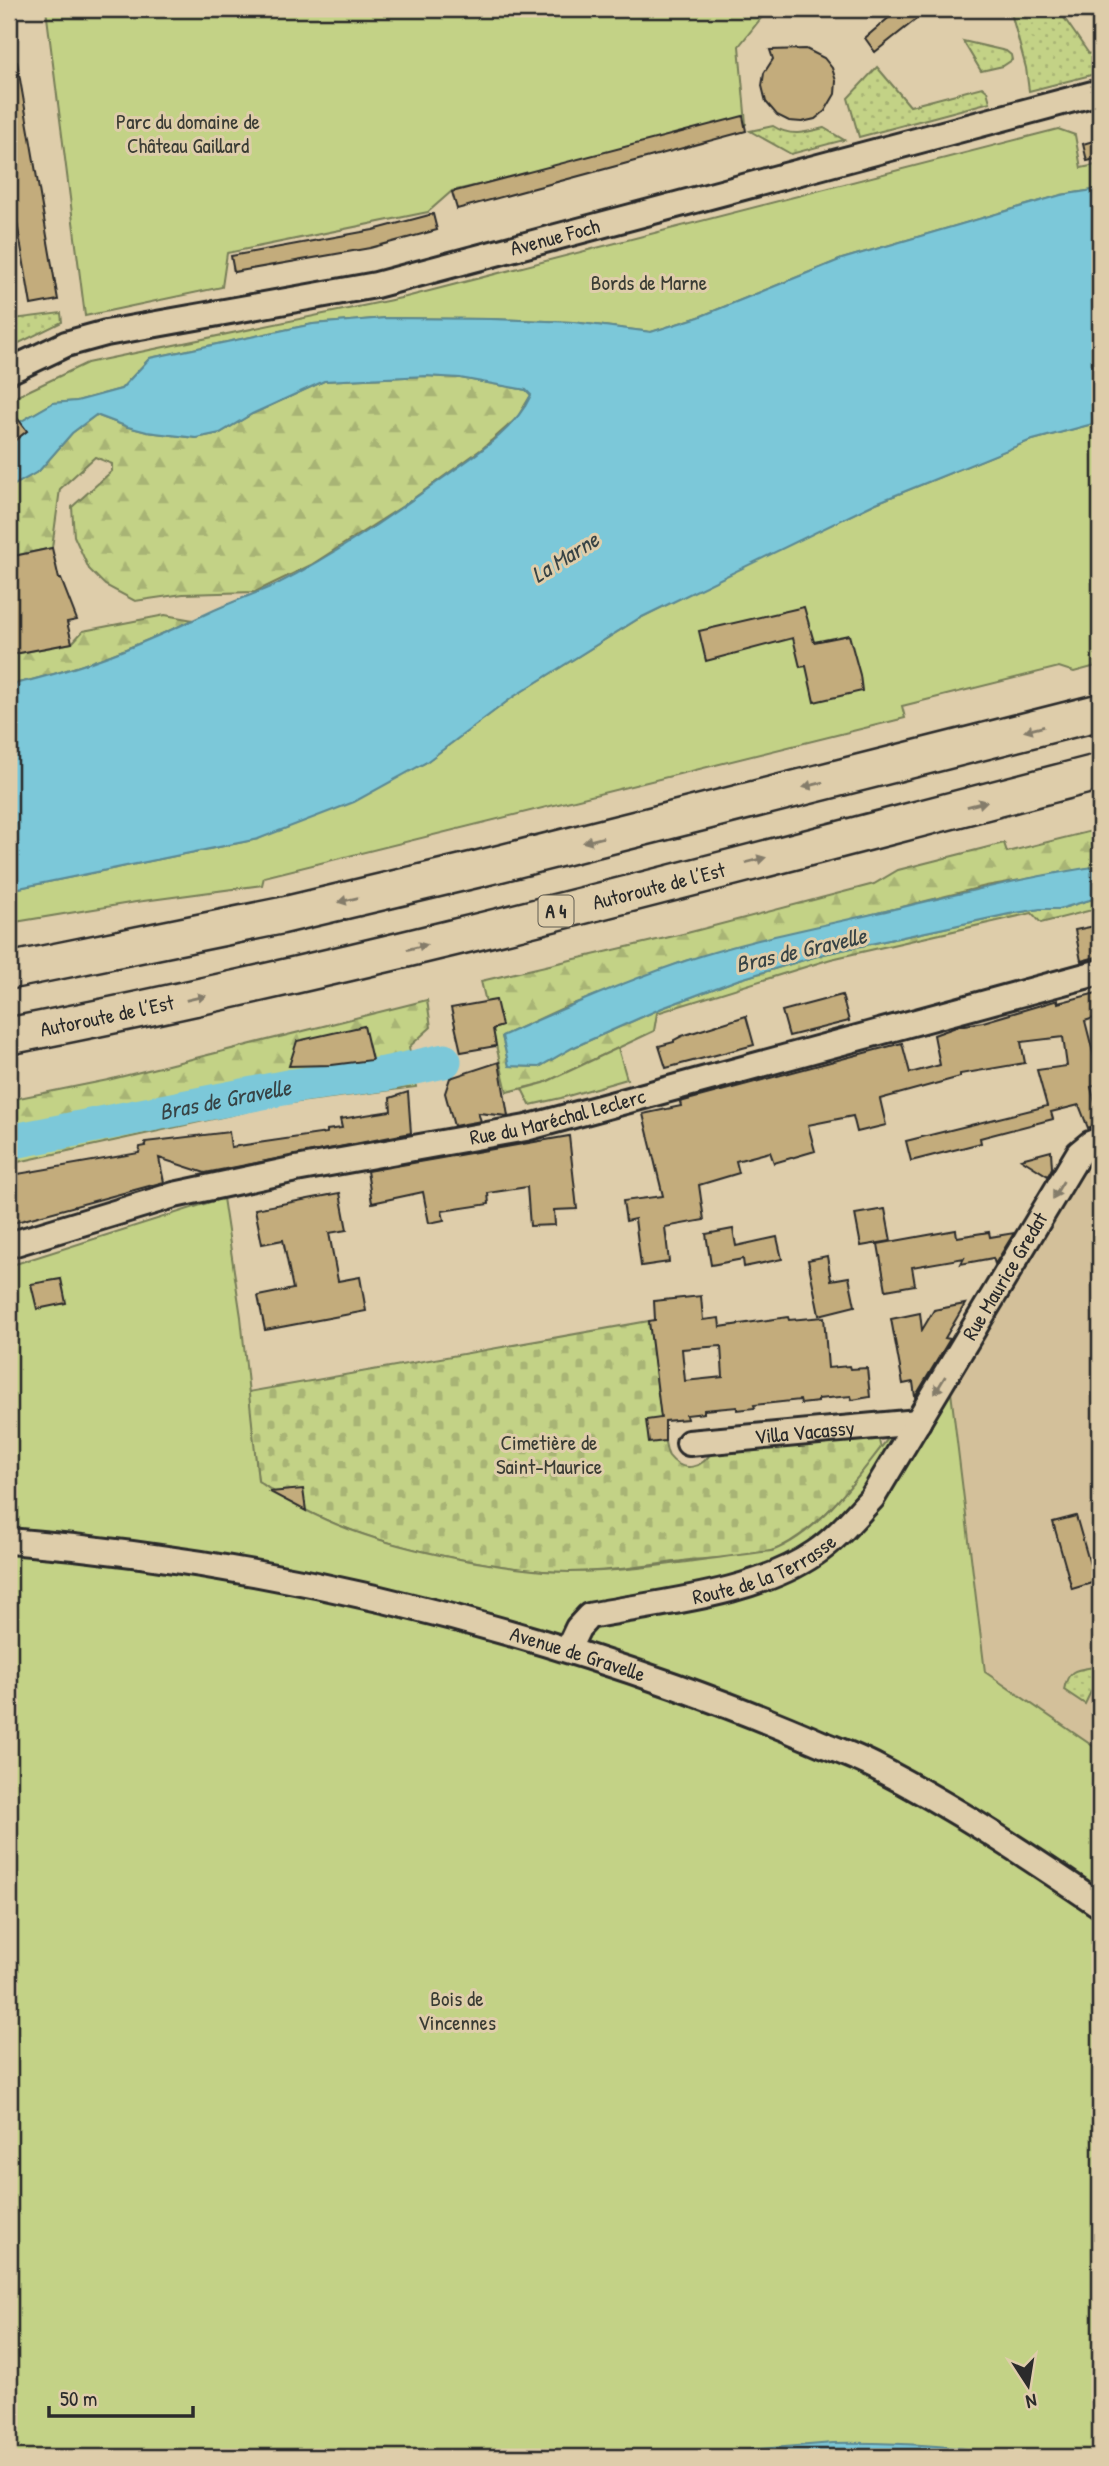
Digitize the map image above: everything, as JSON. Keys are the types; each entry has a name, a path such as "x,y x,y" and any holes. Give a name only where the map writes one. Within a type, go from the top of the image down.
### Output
{"highway":[{"path":"13,968 280,916 478,869 1100,712"},
{"name":"Autoroute de l’Est","path":"9,1036 158,1007 376,958 1100,772"}],"street":[{"name":"Avenue Foch","path":"9,371 66,344 106,333 376,285 1100,92"},
{"name":"Rue du Maréchal Leclerc","path":"9,1245 174,1195 296,1169 526,1128 1100,972"},
{"name":"Rue Maurice Gredat","path":"918,1422 1079,1153 1090,1143 1100,1140"},
{"name":"Villa Vacassy","path":"688,1443 918,1422"},
{"name":"Route de la Terrasse","path":"568,1649 578,1628 589,1616 750,1582 801,1562 818,1552 872,1498 918,1422"},
{"name":"Avenue de Gravelle","path":"9,1541 191,1563 323,1586 371,1596 568,1649 739,1709 875,1766 1020,1850 1100,1905"}],"shaded area":[{"path":"1100,1147 1100,1752 984,1672 951,1392"}],"green space":[{"name":"Parc du domaine de Château Gaillard","path":"46,9 781,9 766,12 739,46 746,124 452,191 428,212 227,253 222,287 85,316"},
{"path":"1010,9 1058,9 1089,54 1100,47 1095,74 1029,91 1026,68"},
{"path":"963,41 1006,51 1012,60 1003,66 981,71"},
{"path":"877,67 910,106 982,87 987,91 990,102 859,137 848,98"},
{"path":"773,126 792,133 824,128 844,140 791,154 750,131"},
{"name":"Bords de Marne","path":"1058,129 1075,135 1081,168 1100,164 1100,189 1061,195 842,259 699,317 651,332 573,322 490,319 386,318 313,324 150,358 121,389 77,401 53,403 20,422 9,432 9,400 87,363 406,297"},
{"path":"9,294 14,319 61,313 62,322 9,348"},
{"path":"426,376 460,378 526,390 531,395 517,418 483,448 403,506 311,565 255,592 183,594 135,601 105,585 89,569 74,536 72,507 112,471 112,464 95,457 60,489 52,548 9,557 9,488 39,471 72,433 96,415 147,432 196,438 220,433 252,414 324,381"},
{"path":"1100,422 1100,665 1074,672 1059,667 902,706 905,718 264,877 262,885 9,923 9,890 258,839 425,763 513,697 638,619 781,548 876,503 1029,441"},
{"path":"165,615 193,620 103,658 9,685 9,655 72,643 83,631"},
{"path":"1100,829 1100,866 986,886 685,961 563,1008 502,1036 509,1066 539,1067 572,1048 662,1008 737,980 824,954 1009,914 1059,909 1100,897 1100,908 1041,923 1032,913 831,959 657,1013 654,1031 544,1083 507,1092 481,981 687,933 874,884 898,870 1004,843 1007,852"},
{"path":"427,1000 431,1027 409,1047 416,1087 276,1105 9,1164 9,1100 108,1080"},
{"path":"618,1048 627,1079 530,1105 522,1089 544,1083"},
{"name":"Bois de Vincennes","path":"223,1198 241,1317 258,1481 327,1521 402,1546 498,1566 570,1572 645,1567 772,1551 790,1542 823,1516 891,1435 929,1430 951,1392 985,1672 1100,1751 1100,2457 9,2457 9,1266"},
{"name":"Cimetière de Saint-Maurice","path":"649,1321 664,1439 667,1452 674,1462 692,1467 708,1457 712,1451 878,1436 881,1449 823,1516 795,1539 779,1548 749,1555 584,1572 511,1568 401,1546 327,1520 280,1496 258,1481 248,1392"},
{"path":"1100,1666 1100,1681 1097,1679 1085,1704 1064,1690 1072,1673"}],"water":[{"name":"La Marne","path":"1100,189 1100,422 1029,441 876,503 638,619 513,697 425,763 354,802 258,839 9,890 9,685 61,672 111,655 299,573 403,507 480,452 515,420 531,395 526,390 460,378 426,376 324,381 252,414 220,433 196,438 147,432 96,415 72,433 39,471 9,488 9,445 27,431 20,422 53,403 77,401 121,389 150,358 313,324 386,318 490,319 573,322 651,332 699,317 842,259 1061,195"},
{"name":"Bras de Gravelle","path":"1100,866 1100,897 1059,909 1009,914 824,954 737,980 662,1008 572,1048 539,1067 509,1066 502,1036 616,987 685,961 795,931 1004,884"},
{"path":"833,2443 928,2446 1023,2457 661,2457"}],"building":[{"path":"899,9 929,9 875,52 865,38"},
{"path":"806,49 824,58 832,68 836,81 835,94 825,111 815,119 789,121 777,115 766,102 762,86 764,73 773,59 770,50"},
{"path":"17,62 58,300 31,305 9,175 9,63"},
{"path":"743,116 746,131 457,209 452,192"},
{"path":"1100,139 1100,158 1087,161 1083,144"},
{"path":"433,214 437,230 370,248 234,272 231,256 373,230"},
{"path":"18,419 27,431 9,445 9,426"},
{"path":"52,548 59,579 77,620 67,622 72,643 9,655 9,557"},
{"path":"804,607 814,642 849,635 862,691 814,702 806,666 800,667 793,638 706,661 699,631"},
{"path":"1100,925 1100,956 1081,961 1075,930"},
{"path":"1100,992 1100,1016 1085,1021 1096,1064 1100,1062 1100,1083 1091,1087 1100,1123 1088,1128 1079,1105 1051,1112 1053,1119 980,1138 981,1143 911,1161 906,1141 1047,1106 1037,1070 1067,1066 1063,1037 1021,1042 1025,1063 960,1074 960,1077 880,1099 886,1125 857,1132 853,1116 808,1125 815,1151 774,1163 770,1152 736,1161 739,1173 699,1185 704,1220 665,1227 669,1262 641,1266 635,1219 626,1221 623,1201 663,1196 643,1114 681,1106 680,1102 902,1043 910,1073 940,1065 934,1035 1058,1000 1058,1003"},
{"path":"842,995 849,1021 789,1036 782,1011"},
{"path":"496,1000 502,1026 493,1029 496,1046 461,1052 451,1008"},
{"path":"746,1016 754,1045 666,1068 659,1046"},
{"path":"364,1026 372,1060 332,1065 289,1066 297,1041"},
{"path":"499,1062 508,1116 478,1113 481,1121 454,1126 445,1093 450,1078"},
{"path":"408,1092 411,1133 205,1173 159,1158 164,1182 9,1224 9,1203 16,1201 12,1175 139,1153 140,1147 146,1146 145,1142 229,1132 231,1147 327,1133 327,1130 342,1128 340,1119 391,1111 390,1098"},
{"path":"569,1136 577,1209 554,1210 555,1225 530,1226 527,1187 488,1193 489,1204 442,1211 444,1220 429,1223 423,1192 372,1203 367,1171"},
{"path":"1051,1151 1052,1168 1048,1176 1021,1159"},
{"path":"340,1193 347,1230 329,1233 338,1281 360,1277 366,1311 265,1330 258,1296 293,1289 283,1240 262,1244 255,1209"},
{"path":"885,1209 891,1241 861,1246 855,1214"},
{"path":"733,1229 736,1246 777,1237 782,1259 744,1267 743,1259 711,1265 706,1234"},
{"path":"956,1230 957,1237 989,1232 990,1237 1014,1233 995,1264 993,1258 961,1264 964,1258 912,1267 915,1285 886,1290 878,1244"},
{"path":"827,1256 831,1280 849,1277 855,1306 819,1315 808,1260"},
{"path":"61,1279 66,1303 37,1309 31,1284"},
{"path":"701,1296 703,1320 719,1318 720,1327 788,1317 789,1320 824,1317 828,1368 867,1368 870,1397 852,1400 851,1396 818,1399 818,1402 801,1404 800,1400 754,1405 755,1408 737,1410 737,1407 704,1410 704,1413 686,1415 687,1419 665,1421 665,1441 649,1443 646,1420 661,1418 649,1321 655,1320 654,1301","holes":["721,1346 723,1377 685,1381 682,1349"]},
{"path":"965,1304 945,1338 950,1339 915,1397 913,1382 903,1384 891,1319 920,1313 922,1330 934,1310"},
{"path":"303,1489 306,1511 270,1492"},
{"path":"1076,1516 1095,1582 1072,1589 1053,1522"}],"waterway":[{"name":"Bras de Gravelle","path":"9,1142 293,1086 384,1074 444,1061"}]}
